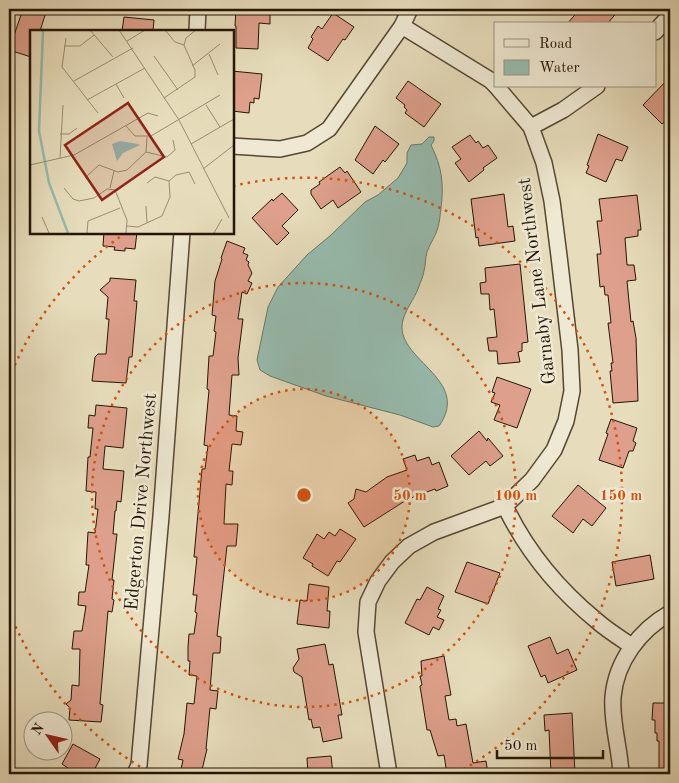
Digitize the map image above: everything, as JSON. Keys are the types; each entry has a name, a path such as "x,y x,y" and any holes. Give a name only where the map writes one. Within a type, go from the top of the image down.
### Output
{"street":[{"path":"197,30 198,9"},
{"path":"234,146 280,149 307,143 329,129 402,26 410,9"},
{"path":"656,31 670,15"},
{"name":"Garnaby Lane Northwest","path":"402,26 494,84"},
{"name":"Garnaby Lane Northwest","path":"389,774 366,632 368,602 378,581 392,562 409,546 434,532 505,506 532,480 554,450 566,421 572,391 570,350 552,201 544,163 531,127 498,88"},
{"path":"531,127 563,110 594,88"},
{"name":"Edgerton Drive Northwest","path":"136,774 139,764 162,516 182,234"},
{"path":"505,506 514,526 556,582 598,622 632,646"},
{"path":"621,774 613,696 618,672 632,646 658,620 670,613"}],"water":[{"path":"429,137 434,137 431,145 438,161 441,176 442,199 440,220 427,252 421,280 403,320 403,334 409,346 440,382 446,395 447,409 439,426 433,427 400,415 326,396 270,376 260,370 257,360 268,307 278,287 307,255 365,202 378,195 398,178 407,163 407,153 411,145 422,144"}],"building":[{"path":"23,9 47,9 40,30 30,30 30,57 9,50"},
{"path":"236,9 270,9 270,24 259,23 258,49 236,48"},
{"path":"580,9 620,9 609,22 569,22"},
{"path":"333,13 354,27 328,61 308,48 313,39 311,37 318,26 322,29"},
{"path":"124,17 154,20 153,30 122,30"},
{"path":"234,71 262,74 259,99 254,98 254,103 250,102 249,113 234,111"},
{"path":"670,77 670,116 662,124 643,105"},
{"path":"408,81 441,104 424,127 405,113 407,110 404,107 405,105 396,98"},
{"path":"375,126 399,144 385,162 383,160 373,174 355,160"},
{"path":"598,134 628,147 622,161 616,159 606,182 586,173"},
{"path":"470,135 483,148 488,145 497,158 483,168 484,170 469,182 455,163 461,159 452,147"},
{"path":"340,167 345,173 347,171 361,192 338,208 333,200 321,209 311,194 311,190"},
{"path":"282,193 298,210 282,226 289,233 277,245 252,218 272,199 273,201"},
{"path":"504,194 508,227 513,226 515,241 479,246 478,237 476,238 471,199"},
{"path":"637,195 641,230 638,230 638,236 625,238 627,265 634,265 636,280 627,281 631,322 633,321 636,338 638,401 613,403 610,371 612,371 611,363 613,363 608,323 611,323 608,295 605,295 604,286 600,287 597,254 601,254 597,221 602,221 599,199"},
{"path":"104,234 137,234 135,249 125,248 125,251 114,250 115,247 103,246"},
{"path":"227,241 245,248 243,253 248,255 246,260 249,262 248,265 252,273 248,281 252,283 247,294 242,292 238,319 243,319 238,358 239,375 232,375 229,415 237,416 236,431 243,432 241,445 232,444 229,471 233,471 232,485 226,484 224,524 238,524 236,546 227,546 217,636 221,637 220,653 213,653 210,690 218,691 216,709 210,708 207,749 201,774 180,774 183,760 178,759 184,734 187,703 194,704 197,676 189,675 188,647 189,634 194,634 197,613 195,612 197,595 193,595 197,557 194,557 202,469 205,469 208,446 204,445 209,390 207,389 209,356 213,356 216,332 214,331 216,316 212,315 215,281"},
{"path":"520,264 528,342 522,343 522,351 518,352 520,362 498,364 497,351 489,351 487,338 497,337 494,309 490,310 489,294 481,294 480,283 486,282 485,268"},
{"path":"110,278 136,280 134,301 137,301 132,357 129,357 126,383 92,381 95,357 98,354 106,354 109,319 106,319 108,297 100,290 110,281"},
{"path":"497,377 531,389 517,428 494,420 500,405 491,402 495,393 492,392"},
{"path":"96,405 127,408 123,448 105,446 103,469 124,471 121,502 117,501 115,511 113,534 117,534 112,580 114,580 112,599 114,600 112,612 108,611 100,704 103,705 101,722 72,720 72,710 70,710 66,704 71,700 72,685 79,686 80,649 72,649 74,631 82,631 86,606 78,605 79,592 85,592 89,565 86,565 88,532 95,533 98,509 95,509 96,492 86,491 88,457 90,457 93,428 88,428 89,415 95,416"},
{"path":"611,419 637,428 633,441 636,443 633,451 629,451 623,468 599,460"},
{"path":"479,431 487,441 488,438 503,456 490,466 486,461 469,475 451,456"},
{"path":"415,455 417,461 429,457 432,465 439,462 448,486 408,499 364,527 348,503 354,499 356,489 366,492 387,477 407,470 403,459"},
{"path":"578,485 606,508 592,526 583,519 573,533 552,516"},
{"path":"340,529 356,539 340,562 337,561 328,576 303,558 317,534 324,539 329,532 335,536"},
{"path":"650,555 654,579 616,586 612,562"},
{"path":"467,562 500,573 488,604 455,592"},
{"path":"309,584 329,587 327,611 330,611 329,628 297,624 300,600 307,601"},
{"path":"427,587 444,596 438,609 441,610 437,617 444,620 439,630 433,627 429,635 405,623 417,599 420,600"},
{"path":"550,637 557,654 568,649 577,670 548,683 545,675 541,677 528,646"},
{"path":"325,644 329,665 333,664 342,715 338,715 342,738 323,742 320,727 313,728 311,719 309,720 302,677 294,672 293,668 299,659 297,649"},
{"path":"444,656 451,695 445,696 449,720 456,719 457,726 466,724 473,763 486,761 488,774 447,774 444,755 438,756 430,730 427,730 420,686 422,685 420,676 422,676 421,661"},
{"path":"653,703 670,703 670,774 659,774 659,741 657,741 657,733 655,733 655,720 652,720"},
{"path":"572,713 575,774 551,774 549,730 545,731 544,715"},
{"path":"73,744 100,759 92,774 65,774 68,768 62,764 64,760 72,760"},
{"path":"331,756 333,774 308,774 307,758"}]}
